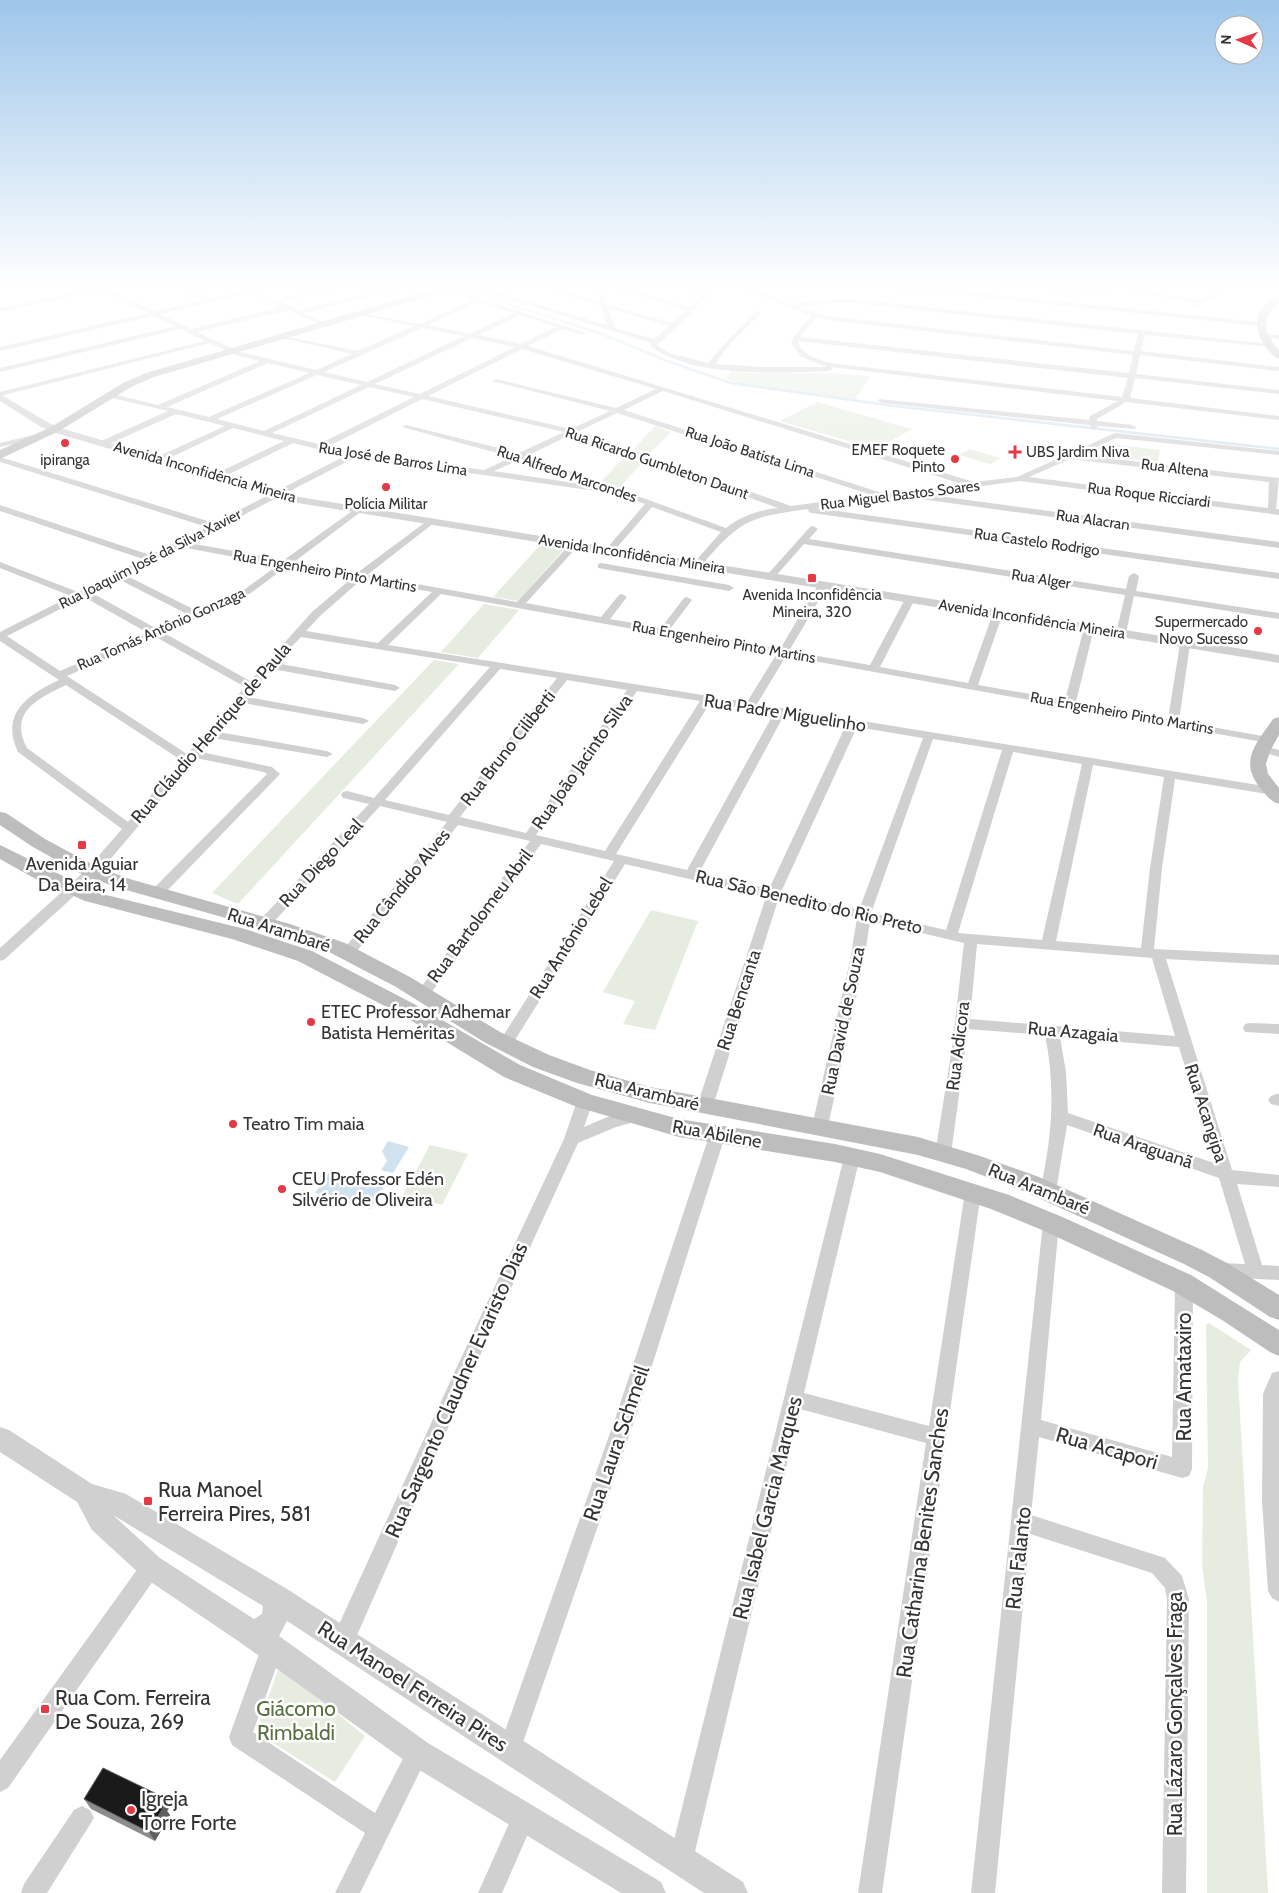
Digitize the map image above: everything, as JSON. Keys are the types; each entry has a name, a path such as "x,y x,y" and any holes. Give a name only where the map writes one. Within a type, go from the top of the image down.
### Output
{"main road":[{"path":"0,457 12,449 55,429 111,395 152,374"},
{"path":"28,442 72,433"},
{"path":"1276,795 1259,770 1270,748 1279,722"},
{"path":"0,817 39,843"},
{"path":"0,840 12,838 28,843 39,843"},
{"name":"Rua Arambaré","path":"39,843 92,872 157,893 266,923 348,953 400,981 505,1044 542,1062 585,1077 633,1091 705,1106 820,1126 918,1146 972,1162 1048,1191 1218,1270 1279,1309"},
{"name":"Rua Arambaré","path":"0,851 39,873 73,889 108,902 221,929 305,956 409,1010 512,1071 584,1101"},
{"path":"357,983 389,987 400,981"},
{"name":"Rua Abilene","path":"584,1101 679,1128 852,1157"},
{"name":"Rua Arambaré","path":"852,1157 880,1163 973,1192 1051,1223 1184,1284 1279,1344"}],"street":[{"path":"0,395 81,374"},
{"path":"158,407 235,374"},
{"path":"209,420 311,374"},
{"name":"Rua Ricardo Gumbleton Daunt","path":"326,374 570,431 792,508"},
{"path":"263,434 389,374"},
{"path":"318,448 465,374"},
{"path":"614,374 974,485"},
{"path":"899,374 1279,418"},
{"path":"1118,374 1279,392"},
{"path":"1095,443 1093,418 1124,400 1133,376"},
{"name":"Rua João Batista Lima","path":"496,381 616,410 888,497"},
{"path":"484,473 662,389"},
{"name":"Avenida Inconfidência Mineira","path":"0,395 45,425 55,429 277,495 359,510 1279,659"},
{"name":"Rua José de Barros Lima","path":"111,395 318,448 353,455 621,492"},
{"path":"882,402 1138,428"},
{"path":"104,443 175,411"},
{"path":"160,459 231,426"},
{"name":"Rua Alfredo Marcondes","path":"406,427 519,456 726,531"},
{"path":"1194,434 1279,444"},
{"path":"0,445 42,435"},
{"name":"Rua Miguel Bastos Soares","path":"698,564 726,531 737,523 754,516 792,508 907,495 1019,479 1115,435 1279,454"},
{"path":"216,476 290,440"},
{"path":"0,445 11,446 12,449"},
{"name":"Rua Joaquim José da Silva Xavier","path":"0,636 353,455"},
{"name":"Rua Altena","path":"1070,456 1276,481"},
{"path":"0,457 214,526"},
{"name":"Rua Roque Ricciardi","path":"1019,479 1276,511"},
{"path":"1276,481 1276,511"},
{"name":"Rua Alacran","path":"907,495 1279,545"},
{"path":"610,550 651,504"},
{"path":"0,508 151,559"},
{"name":"Rua Castelo Rodrigo","path":"792,508 1279,576"},
{"name":"Rua Tomás Antônio Gonzaga","path":"63,677 248,590 359,510"},
{"name":"Rua Cláudio Henrique de Paula","path":"0,956 92,872 298,632 329,601 431,521"},
{"path":"771,576 813,529"},
{"name":"Rua Alger","path":"802,542 1279,616"},
{"name":"Rua Engenheiro Pinto Martins","path":"179,544 1173,722 1270,748"},
{"path":"519,605 575,544"},
{"path":"664,577 676,561"},
{"path":"0,565 82,595 156,632 251,686"},
{"path":"601,566 729,588"},
{"path":"119,576 198,615"},
{"path":"1121,633 1134,576"},
{"path":"750,707 823,585"},
{"path":"382,646 439,591"},
{"path":"604,620 622,597"},
{"path":"874,668 910,599"},
{"path":"664,631 687,600"},
{"path":"972,686 998,613"},
{"path":"1070,704 1089,628"},
{"name":"Rua Padre Miguelinho","path":"298,632 1170,775 1276,795"},
{"path":"0,636 162,744 190,757 268,769 274,774 157,893"},
{"path":"1173,722 1185,644"},
{"path":"269,665 396,688"},
{"name":"Rua Diego Leal","path":"266,923 497,666"},
{"path":"63,677 22,708 13,729 17,741 22,750 130,828"},
{"name":"Rua Bruno Ciliberti","path":"454,820 564,677"},
{"name":"Rua João Jacinto Silva","path":"534,838 634,688"},
{"path":"240,699 363,720"},
{"name":"Rua Antônio Lebel","path":"505,1044 706,700"},
{"path":"691,875 780,712"},
{"name":"Rua Bencanta","path":"705,1106 773,894 853,724"},
{"path":"210,734 327,754"},
{"name":"Rua David de Souza","path":"820,1126 857,961 869,896 929,736"},
{"path":"952,935 1008,749"},
{"path":"1048,946 1088,762"},
{"path":"1152,953 1156,868 1170,775"},
{"name":"Rua São Benedito do Rio Preto","path":"347,795 972,939 1048,946 1279,960"},
{"name":"Rua Cândido Alves","path":"348,953 454,820"},
{"name":"Rua Bartolomeu Abril","path":"422,994 534,838"},
{"name":"Rua Adicora","path":"943,1154 972,939"},
{"name":"Rua Acangipa","path":"1152,953 1184,1042 1256,1272"},
{"name":"Rua Azagaia","path":"962,1023 1184,1042"},
{"path":"1250,1028 1279,1029"},
{"path":"1048,1191 1061,1117 1060,1073 1051,1030"},
{"name":"Rua Sargento Claudner Evaristo Dias","path":"343,1641 468,1363 572,1139 584,1101"},
{"path":"572,1139 612,1122 636,1116"},
{"name":"Rua Araguanã","path":"1061,1117 1226,1174 1248,1179 1279,1181"},
{"name":"Rua Laura Schmeil","path":"510,1748 626,1416 718,1136"},
{"name":"Rua Isabel Garcia Marques","path":"681,1860 852,1157"},
{"name":"Rua Catharina Benites Sanches","path":"870,1893 973,1192"},
{"name":"Rua Falanto","path":"983,1893 1051,1223"},
{"name":"Rua Arambaré","path":"1218,1270 1279,1273"},
{"name":"Rua Amataxiro","path":"1182,1469 1184,1284"},
{"path":"1279,1379 1272,1394 1279,1591"},
{"path":"794,1399 937,1437"},
{"name":"Rua Acapori","path":"1031,1426 1182,1469"},
{"name":"Rua Manoel Ferreira Pires","path":"0,1438 86,1494 117,1502 213,1562 287,1605 732,1893"},
{"name":"Rua Manoel Ferreira Pires","path":"86,1494 91,1506 102,1521 151,1567 261,1640 418,1753 650,1893"},
{"name":"Rua Lázaro Gonçalves Fraga","path":"1022,1522 1158,1565 1174,1583 1178,1599 1174,1893"},
{"path":"0,1780 151,1567"},
{"path":"287,1605 288,1617 278,1628 261,1640 240,1737 379,1829"},
{"path":"347,1893 418,1753"},
{"path":"33,1893 82,1818"},
{"path":"490,1893 523,1818"}],"green space":[{"path":"729,374 870,376 855,399 742,385 726,378"},
{"path":"817,402 912,429 876,449 780,421"},
{"path":"655,426 671,432 649,454 634,449"},
{"path":"1117,445 1160,450 1158,462 1115,457"},
{"path":"970,449 1001,458 990,464 959,455"},
{"path":"625,456 643,462 619,488 602,481"},
{"path":"542,543 566,547 518,601 493,597"},
{"path":"484,604 519,610 478,658 441,652"},
{"path":"434,660 459,664 238,904 212,893"},
{"path":"651,910 698,921 655,1030 623,1024 635,1001 603,992"},
{"path":"430,1145 468,1154 442,1205 403,1195"},
{"path":"1209,1323 1251,1350 1240,1362 1238,1380 1268,1893 1207,1893 1207,1602 1202,1565 1203,1487 1208,1468 1206,1325"},
{"name":"Giácomo Rimbaldi","path":"279,1667 365,1736 335,1782 256,1732"}],"water":[{"path":"388,1141 409,1147 393,1173 381,1170 387,1161 382,1151"},
{"path":"330,1171 384,1187 370,1209 315,1193"}],"building":[{"name":"Igreja Torre Forte","path":"103,1768 163,1797 160,1804 164,1806 149,1832 84,1799"}],"waterway":[{"path":"706,374 731,383 894,406 1279,449"}],"place":[{"name":"ipiranga","path":"65,443"},
{"name":"UBS Jardim Niva","path":"1015,452"},
{"name":"EMEF Roquete Pinto","path":"955,459"},
{"name":"Polícia Militar","path":"386,487"},
{"name":"Avenida Inconfidência Mineira, 320","path":"812,578"},
{"name":"Supermercado Novo Sucesso","path":"1258,631"},
{"name":"Avenida Aguiar Da Beira, 14","path":"82,845"},
{"name":"ETEC Professor Adhemar Batista Heméritas","path":"311,1022"},
{"name":"Teatro Tim maia","path":"233,1124"},
{"name":"CEU Professor Edén Silvério de Oliveira","path":"282,1189"},
{"name":"Rua Manoel Ferreira Pires, 581","path":"148,1501"},
{"name":"Rua Com. Ferreira De Souza, 269","path":"45,1709"},
{"name":"Igreja Torre Forte","path":"131,1810"}]}
